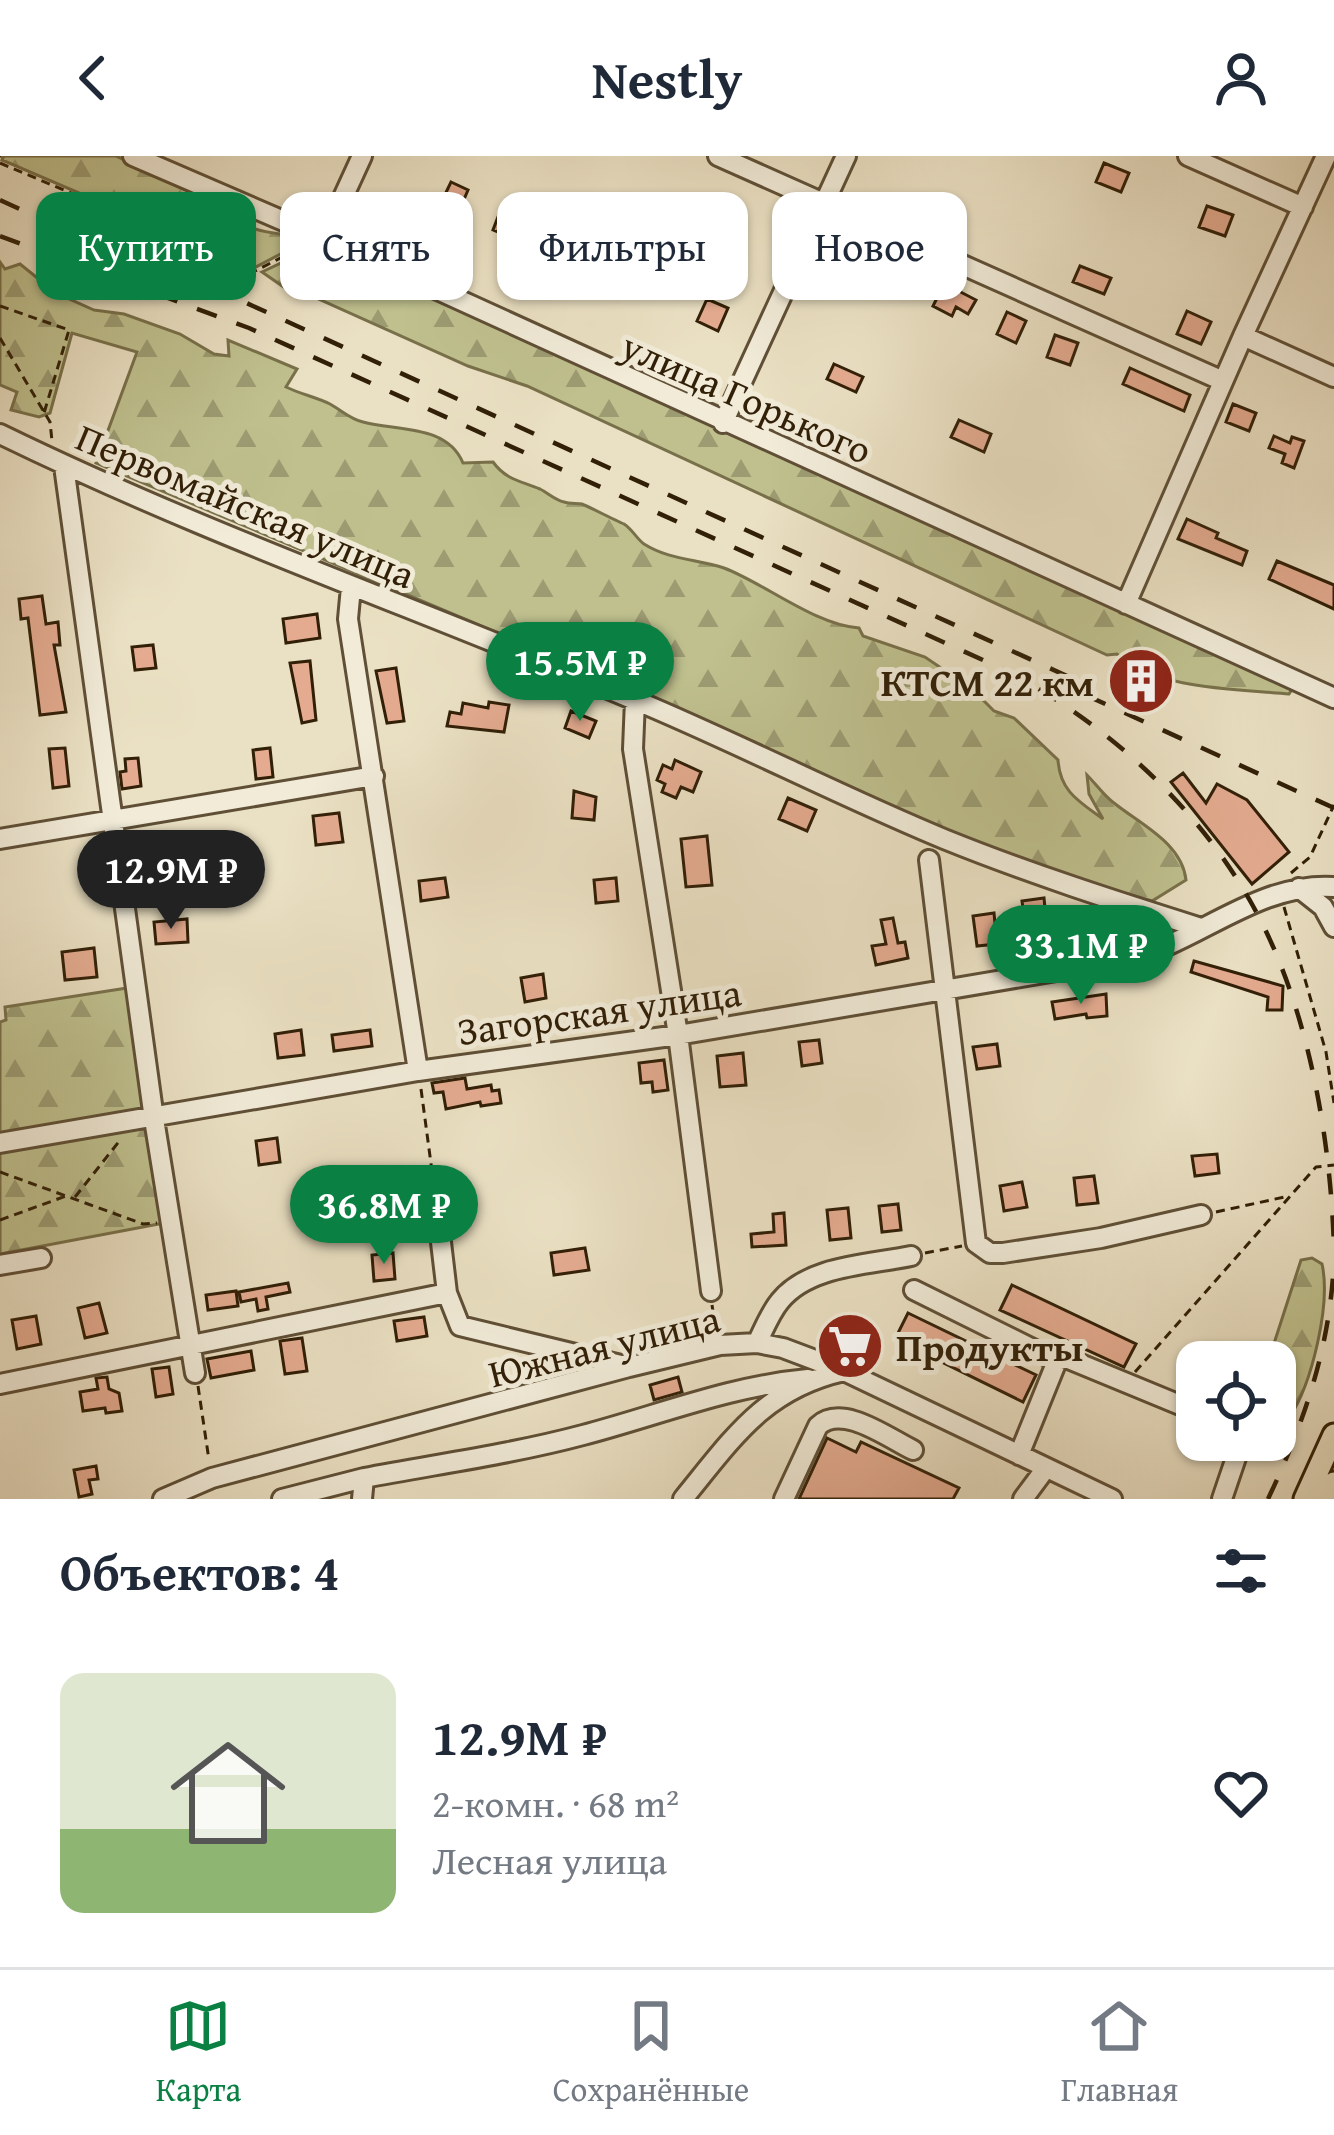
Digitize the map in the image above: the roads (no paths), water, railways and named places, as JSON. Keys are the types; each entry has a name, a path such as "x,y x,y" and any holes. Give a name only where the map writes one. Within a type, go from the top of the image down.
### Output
{"main road":[{"path":"1326,1499 1334,1436"},
{"path":"1305,1499 1326,1477"}],"street":[{"name":"улица Горького","path":"134,156 280,220"},
{"path":"346,192 362,156"},
{"path":"718,156 798,192"},
{"path":"830,192 846,156"},
{"path":"1189,156 1303,207"},
{"path":"1126,604 1326,156"},
{"path":"967,267 1222,381"},
{"name":"улица Горького","path":"456,300 1334,698"},
{"path":"723,423 780,300"},
{"path":"1243,336 1334,377"},
{"name":"Первомайская улица","path":"0,434 351,587 635,700 944,838 1201,928"},
{"path":"60,464 115,820 144,1120 170,1222 196,1373"},
{"path":"351,587 348,619 418,1071"},
{"path":"635,700 633,748 678,1035 711,1291"},
{"path":"0,839 374,776"},
{"path":"929,860 976,1243 990,1253 1003,1253 1201,1215"},
{"path":"1285,889 1334,887"},
{"path":"1285,889 1323,908 1334,927"},
{"name":"Загорская улица","path":"0,1143 418,1071 678,1035 1138,957 1170,947 1285,889"},
{"path":"436,1200 447,1293 460,1326 629,1367"},
{"path":"757,1342 779,1302 801,1282 911,1256"},
{"path":"0,1265 41,1258"},
{"path":"914,1290 1057,1361 1066,1358 1176,1403"},
{"path":"0,1384 447,1293"},
{"name":"Южная улица","path":"163,1499 212,1478 629,1367 720,1345 757,1342 844,1371 1112,1499"},
{"path":"1019,1455 1057,1361"},
{"path":"282,1499 580,1436 765,1383 844,1371"},
{"path":"683,1499 763,1408 808,1379"},
{"path":"784,1499 826,1418 842,1416 914,1450"},
{"path":"1326,1477 1334,1420"},
{"path":"1222,1499 1235,1461"},
{"path":"1023,1499 1046,1468"},
{"path":"362,1499 364,1478"}],"railway":[{"path":"0,200 36,217"},
{"path":"0,236 249,328 1005,670 1113,741 1205,834 1231,869 1272,945 1313,1073 1328,1163 1334,1250"},
{"path":"240,300 1067,676"},
{"path":"1048,678 1334,808"},
{"path":"1268,1499 1314,1382 1328,1321 1334,1258"}],"place":[{"name":"КТСМ 22 км","path":"1141,681"},
{"name":"Продукты","path":"850,1346"}]}
